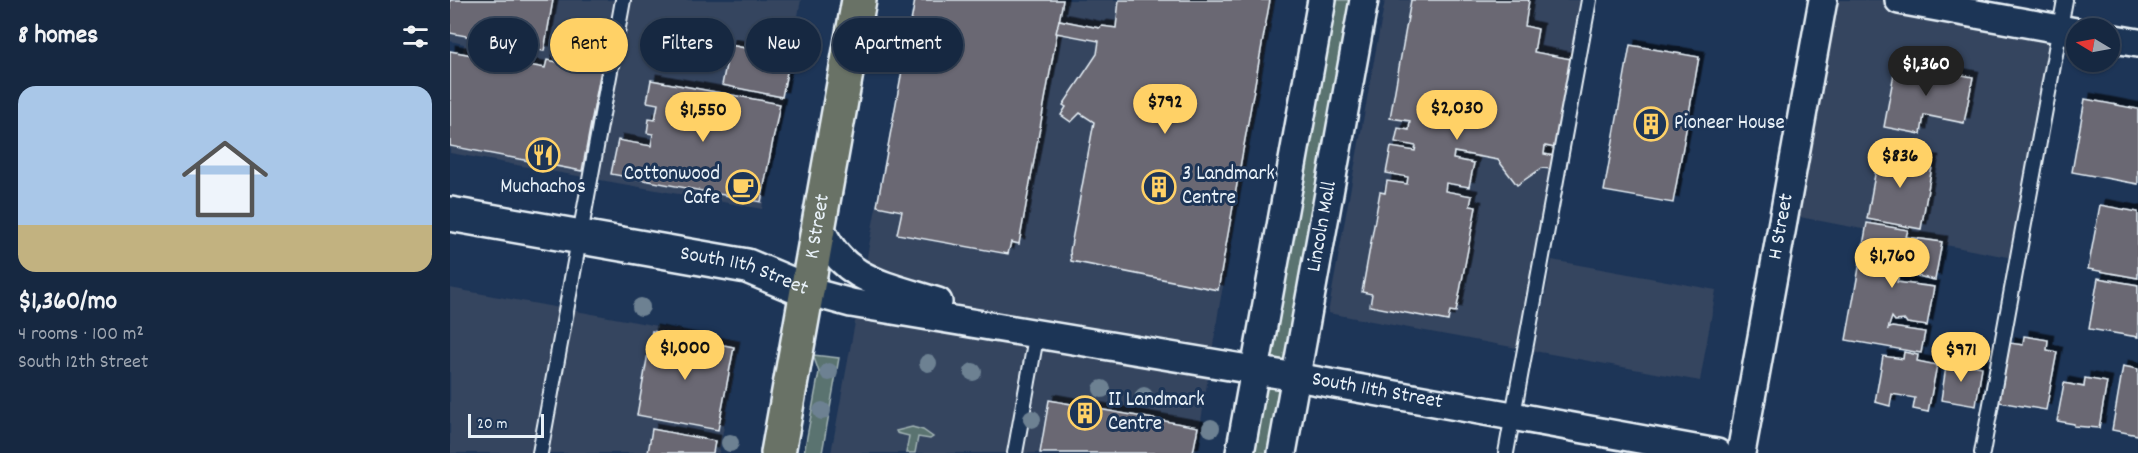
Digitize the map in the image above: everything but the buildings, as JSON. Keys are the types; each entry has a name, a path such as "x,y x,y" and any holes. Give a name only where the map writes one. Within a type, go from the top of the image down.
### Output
{"main road":[{"name":"K Street","path":"778,453 859,0"}],"street":[{"name":"Lincoln Mall","path":"1240,453 1322,0"},
{"name":"Lincoln Mall","path":"1282,453 1364,0"},
{"name":"H Street","path":"1741,453 1823,0"},
{"path":"1899,0 2066,30"},
{"path":"2120,40 2138,43"},
{"name":"South 11th Street","path":"450,214 747,266 807,291 851,303 1037,332 1717,453"},
{"name":"South 11th Street","path":"819,224 825,239 849,269 874,282 1037,332"}],"lane":[{"path":"540,453 623,0"},
{"path":"1506,453 1589,0"},
{"path":"2065,0 2067,18"},
{"path":"1982,453 2066,40"},
{"path":"1015,453 1037,332"}],"shaded area":[{"path":"450,0 801,0 798,18 746,18 746,72 788,72 762,209 450,153 450,126 464,44 450,41"},
{"path":"914,0 1275,0 1219,308 1196,453 831,453 901,72 963,72 963,18 911,18"},
{"path":"1385,0 1580,0 1517,348 1328,313"},
{"path":"1823,0 1899,0 2060,29 2018,259 1784,214"},
{"path":"1552,260 1716,290 1700,381 1534,351"},
{"path":"450,288 740,341 719,453 450,453"}],"green space":[{"path":"1322,0 1364,0 1282,453 1240,453"},
{"path":"813,355 839,358 822,453 804,453 819,372"},
{"path":"912,427 923,430 933,437 930,439 918,437 915,453 906,453 909,436 896,431"}],"place":[{"name":"Pioneer House","path":"1651,124"},
{"name":"Muchachos","path":"543,155"},
{"name":"Cottonwood Cafe","path":"743,187"},
{"name":"3 Landmark Centre","path":"1159,187"},
{"name":"II Landmark Centre","path":"1085,413"}]}
